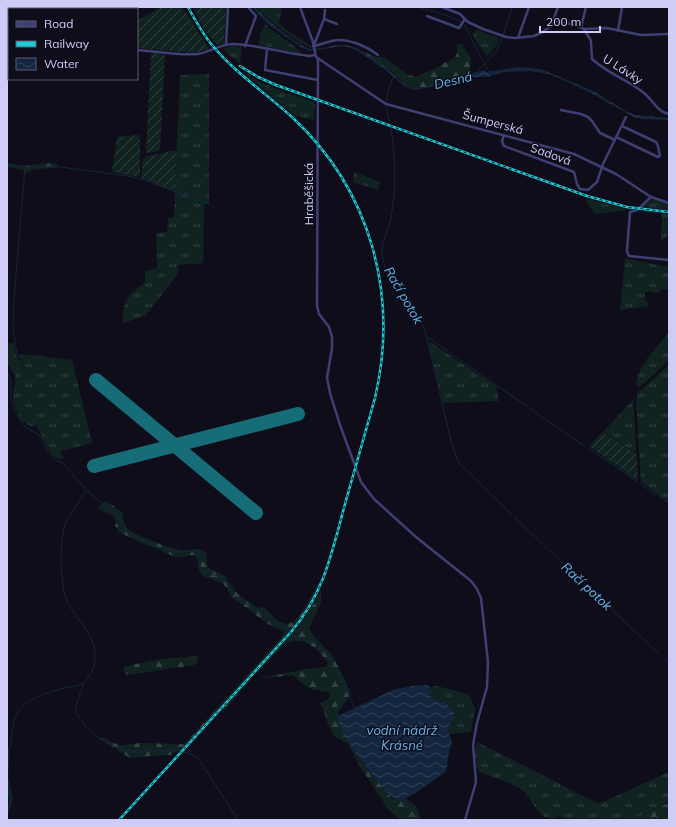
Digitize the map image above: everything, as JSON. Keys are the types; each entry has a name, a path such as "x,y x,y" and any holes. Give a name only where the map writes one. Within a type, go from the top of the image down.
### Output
{"street":[{"path":"226,45 228,7"},
{"path":"246,46 256,16 248,7"},
{"path":"138,50 196,54 226,45 266,48 306,56 315,54 301,7"},
{"path":"442,7 460,14 465,19 482,29 506,37 518,38 534,36 543,32 552,24 560,21 582,28 607,28 641,35 669,34"},
{"path":"518,38 529,7"},
{"path":"552,24 558,7"},
{"path":"582,28 586,7"},
{"path":"618,31 622,7"},
{"path":"314,47 324,19 325,10"},
{"path":"427,16 459,28 465,19"},
{"path":"324,19 337,24"},
{"name":"U Lávky","path":"582,28 591,41 592,60 641,91 652,100 663,113 669,114"},
{"path":"314,47 343,40 366,48 378,55"},
{"path":"266,48 265,70 318,80"},
{"name":"Šumperská","path":"315,54 318,58 386,103 563,150 602,166 651,197 669,203"},
{"name":"Hraběšická","path":"318,58 317,306 319,314 328,327 333,342 328,371 328,385 336,414 361,482 374,499 416,537 471,581 481,598 488,653 488,674 486,693 477,723 474,745 476,782 466,820"},
{"path":"561,110 588,117 600,133 658,157 660,156 656,142 622,126"},
{"path":"602,166 626,117"},
{"name":"Sadová","path":"504,135 502,143 505,147 574,172 578,187 583,190 588,190 597,182 602,166"},
{"path":"651,197 637,210 630,212 627,251 629,256 669,260"}],"green space":[{"path":"161,7 179,7 184,9 209,49 195,53 138,48 138,20"},
{"path":"193,7 226,7 224,44 217,45 203,28"},
{"path":"257,7 282,7 279,23 312,48 300,42 283,30"},
{"path":"265,24 299,50 302,54 259,45 260,35"},
{"path":"476,30 498,38 497,45 487,56 475,39 473,34"},
{"path":"457,44 462,44 471,58 470,75 454,78 426,87 414,88 407,85 384,66 359,50 377,57 383,57 409,75 415,77 432,70 455,57 457,53"},
{"path":"231,46 242,47 240,64 222,49"},
{"path":"151,53 165,55 160,148 159,151 146,153"},
{"path":"237,67 264,84 315,102 314,120 295,116"},
{"path":"209,74 209,205 204,204 203,263 179,265 177,275 145,316 123,323 124,308 127,299 145,282 145,271 157,268 156,233 167,232 168,218 174,217 180,75"},
{"path":"140,135 140,177 112,172 117,137"},
{"path":"177,150 175,191 141,178 143,159 147,156"},
{"path":"7,163 25,166 44,163 57,164 57,168 37,169 27,173 23,170 7,167"},
{"path":"354,172 380,182 378,190 353,182"},
{"path":"586,199 627,210 598,214 594,213"},
{"path":"652,199 669,204 669,210 642,207"},
{"path":"662,214 669,215 669,228 667,237 661,240"},
{"path":"625,258 662,266 662,268 663,266 669,266 669,289 661,289 658,293 651,292 652,290 649,292 644,292 645,301 648,302 648,306 620,310"},
{"path":"669,332 669,360 640,387 637,387 639,373 643,366"},
{"path":"430,342 496,386 499,401 443,403 430,350"},
{"path":"7,343 13,343 16,355 30,383 19,355 22,354 72,360 92,443 61,451 60,453 64,459 56,458 51,455 37,426 26,424 16,410 13,398 15,376 6,360"},
{"path":"669,365 669,502 641,482 636,401 639,392"},
{"path":"633,400 636,444 636,450 634,452 603,432"},
{"path":"602,432 637,454 638,481 589,446"},
{"path":"104,501 123,513 125,524 134,533 172,548 185,550 198,549 204,551 207,554 207,567 225,576 234,590 243,598 257,607 265,608 278,621 287,624 293,622 301,614 319,582 316,593 310,605 289,633 182,749 170,755 130,758 98,738 105,738 111,742 121,745 140,743 184,744 284,633 268,624 231,597 226,587 222,583 203,576 200,573 195,556 190,555 180,558 175,557 120,533 115,526 116,522 114,517 98,508"},
{"path":"321,590 321,603 309,628 332,655 351,693 339,711 338,719 360,760 393,799 405,798 416,806 421,820 401,820 388,809 359,765 349,745 334,736 323,708 319,704 328,699 330,696 328,692 311,689 293,675 256,679 306,669 326,667 328,663 324,657 309,644 303,641 297,641 284,645 252,678 221,714 224,708 297,628"},
{"path":"199,656 196,664 194,665 127,675 123,669 126,666 161,659"},
{"path":"437,686 468,694 470,696 476,711 474,713 471,732 449,734 448,728 453,713 444,702 433,700 429,696 429,687"},
{"path":"477,742 597,803 603,802 669,772 669,803 630,820 568,820 559,816 548,818 538,811 527,795 519,788 478,771 475,752"},
{"path":"8,747 10,751 8,776 13,798 7,816 9,800 7,787"},
{"path":"669,803 669,820 630,820"}],"water":[{"name":"Desná","path":"252,7 256,7 282,31 306,47 317,49 339,45 351,46 375,59 403,83 411,87 420,88 430,86 453,78 485,70 486,72 518,67 541,69 593,91 627,112 635,115 669,118 669,120 641,119 634,117 591,93 550,74 530,71 503,72 487,77 455,79 445,84 414,90 406,87 383,68 351,48 344,46 311,51 302,48 268,24"},
{"name":"vodní nádrž Krásné","path":"429,685 430,696 434,700 445,702 454,713 453,720 450,723 448,731 452,741 447,767 445,772 414,794 405,798 397,799 390,796 350,745 339,724 338,716 395,689"}],"waterway":[{"path":"418,7 448,16 464,24 483,61"},
{"name":"Desná","path":"477,72 497,51 512,7"},
{"path":"485,65 489,71"},
{"name":"Račí potok","path":"386,103 393,77"},
{"name":"Račí potok","path":"386,106 392,134 395,178 390,222 382,250 384,264 390,277 404,291 411,302 425,331 452,445 459,463 512,515"},
{"path":"7,165 25,167 53,166 128,176 141,179 210,204"},
{"path":"25,167 13,327 17,355 31,383"},
{"path":"627,209 633,210"},
{"path":"639,211 669,213"},
{"path":"427,337 584,446"},
{"path":"7,371 11,382 11,398 15,412 25,427 38,434 42,438 47,452 53,459 63,463 86,490 119,517 126,531 139,539 160,548 183,552 197,550 200,552 200,565 203,572 223,577 233,594 264,614 268,617 269,621 282,625 293,636 315,643 326,654 340,675 355,709"},
{"path":"588,448 638,482"},
{"path":"640,484 669,503"},
{"path":"7,767 14,721 17,713 22,707 28,702 42,695 77,686 85,682 94,665 95,655 91,639 65,596 61,564 62,541 65,525 69,516 86,491"},
{"name":"Račí potok","path":"514,517 659,654"},
{"name":"Račí potok","path":"663,658 669,664"},
{"path":"84,682 75,709 76,713 86,727 96,736 111,745 124,750 135,752 177,750 191,754 198,758 238,820"},
{"path":"338,717 336,716 336,710 347,691"},
{"path":"7,773 10,798 7,813"},
{"path":"404,799 414,820"}],"runway":[{"path":"96,380 256,513"},
{"path":"94,466 298,414"}],"railway":[{"path":"119,820 291,632 312,603 326,572 336,539 375,398 382,359 383,321 380,283 372,247 360,212 342,178 320,147 293,118 221,55 205,36 188,7"},
{"path":"240,66 258,77 276,85 587,196 627,207 669,212"}]}
